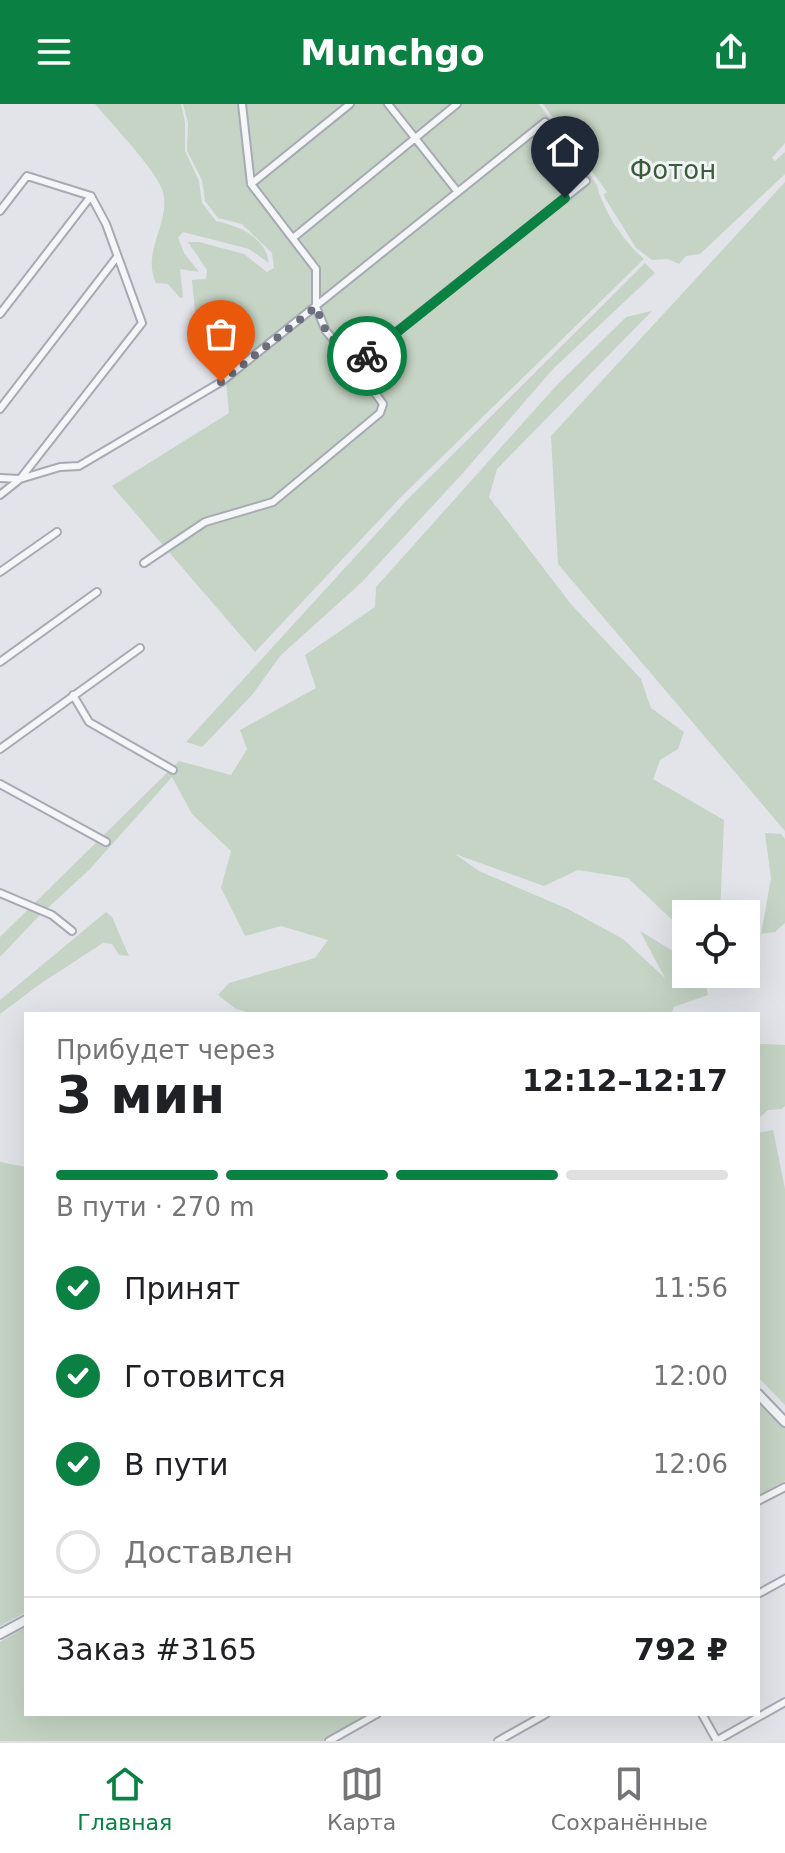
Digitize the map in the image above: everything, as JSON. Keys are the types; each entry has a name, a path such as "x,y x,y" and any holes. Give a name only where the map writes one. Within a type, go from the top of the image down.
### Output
{"street":[{"path":"144,563 205,522 273,502 380,413 383,404 326,331 316,307 316,269 251,184 242,104"},
{"path":"251,184 350,104"},
{"path":"388,104 457,191"},
{"path":"293,238 457,104"},
{"path":"0,478 20,479 60,467 79,466 221,382 545,122"},
{"path":"0,211 27,176 91,196 106,224 142,323 20,479 0,495"},
{"path":"355,365 586,181"},
{"path":"0,314 91,196"},
{"path":"0,409 117,257"},
{"path":"0,572 57,532"},
{"path":"0,662 97,592"},
{"path":"0,749 140,648"},
{"path":"73,695 89,722 173,770"},
{"path":"0,784 106,842"},
{"path":"0,893 52,915 72,931"},
{"path":"760,1396 785,1422"},
{"path":"760,1500 785,1487"},
{"path":"760,1593 785,1579"},
{"path":"0,1634 24,1621"},
{"path":"703,1716 716,1741 785,1702"},
{"path":"329,1741 373,1716"},
{"path":"498,1741 542,1716"}],"green space":[{"path":"95,104 181,104 185,122 185,151 199,181 202,203 216,221 234,226 257,240 269,263 249,249 183,232 178,238 184,253 199,272 180,269 183,297 180,298 168,284 156,283 152,260 163,215 163,192 144,160"},
{"path":"183,104 539,104 597,185 615,225 644,259 401,497 255,652 112,486 229,413 225,370 197,334 192,280 206,279 207,270 188,242 244,254 267,272 274,268 272,253 242,224 218,218 205,201 202,180 187,151 188,123"},
{"name":"Фотон","path":"543,104 785,104 785,143 772,158 775,161 785,152 785,174 700,254 686,256 679,264 668,259 652,260 636,248 605,198 607,192"},
{"path":"785,182 785,831 558,564 551,436"},
{"path":"645,263 655,273 553,369 463,473 361,583 281,655 252,695 202,747 186,742 406,501"},
{"path":"652,311 497,469 489,497 570,603 641,679 651,708 684,732 678,749 660,760 653,779 724,820 721,900 672,900 672,920 628,878 578,870 544,886 455,854 479,871 568,909 623,939 665,978 640,931 672,950 672,988 707,988 708,995 674,1007 672,1012 247,1012 236,1009 218,995 229,983 315,958 328,940 281,926 245,936 221,888 231,851 192,814 172,777 90,869 0,957 0,937 179,761 231,775 247,749 240,730 316,688 305,655 375,607 376,587 556,386 626,317"},
{"path":"765,833 781,834 785,839 785,923 775,932 761,934 771,878"},
{"path":"106,912 112,917 129,956 119,955 112,944 103,943 0,1014 0,1000"},
{"path":"760,1044 785,1045 785,1106 768,1110 760,1117"},
{"path":"773,1130 785,1189 785,1405 760,1379 760,1133"},
{"path":"0,1162 24,1167 24,1613 0,1626"},
{"path":"760,1402 785,1427 785,1481 760,1495"},
{"path":"24,1628 24,1716 368,1716 323,1741 0,1741 0,1642"}],"way so far":[{"path":"221,382 316,307 326,331 355,365 367,356"}],"route":[{"path":"367,356 565,198"}]}
